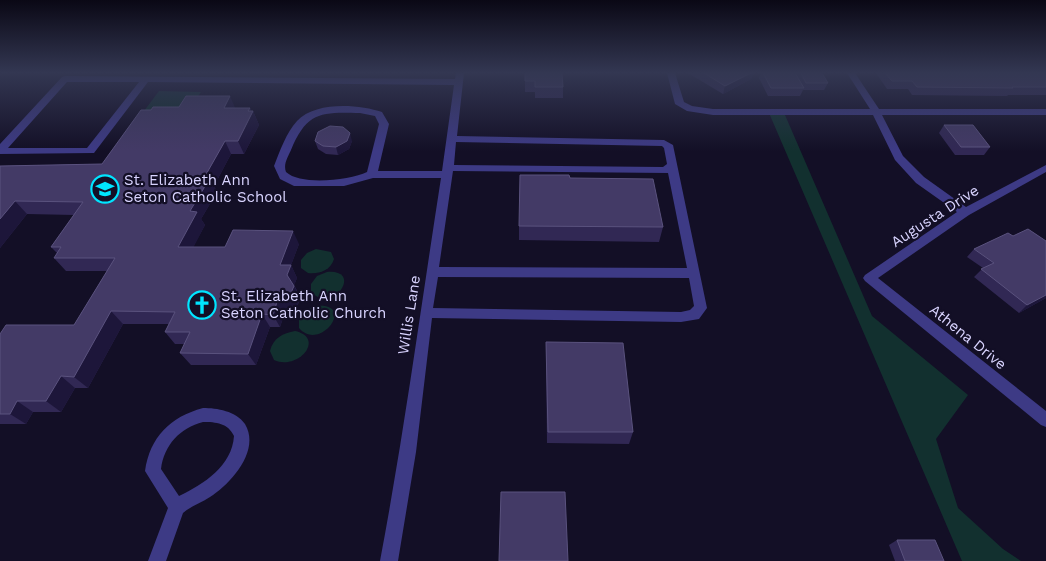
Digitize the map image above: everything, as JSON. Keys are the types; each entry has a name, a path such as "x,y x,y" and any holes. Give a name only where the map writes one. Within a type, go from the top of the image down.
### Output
{"street":[{"path":"0,150 47,99"},
{"path":"0,150 90,151 129,99"},
{"name":"Willis Lane","path":"389,561 408,452 457,99"},
{"path":"679,99 680,104 690,109 713,112 875,110 1046,112"},
{"path":"868,99 899,158 920,180 965,212"},
{"path":"372,174 384,124 379,114 366,110 324,110 304,117 298,124 280,166 280,173 285,179 294,182 349,182 363,179 372,174 665,170 672,165"},
{"path":"426,313 681,317 694,315 701,308 669,147 664,143 452,139"},
{"name":"Augusta Drive","path":"869,278 965,212 1046,168"},
{"path":"432,272 694,273"},
{"name":"Athena Drive","path":"869,278 1046,420"},
{"path":"157,561 177,507 206,491 227,473 238,456 242,435 237,426 229,420 212,415 190,418 177,426 158,449 153,471 177,507"}],"green space":[{"path":"153,99 196,99 185,116 141,115"},
{"path":"769,113 785,115 872,316 968,395 936,439 958,508 1003,549 1021,561 962,561"},
{"path":"316,249 331,252 334,259 324,271 308,273 301,268 301,260 307,253"},
{"path":"327,272 338,273 343,277 344,283 335,295 328,298 320,298 311,292 311,284 317,276"},
{"path":"316,306 328,307 334,311 334,318 331,325 324,331 316,335 307,334 299,328 299,319 305,310"},
{"path":"295,331 304,335 308,340 305,352 299,358 292,361 274,360 270,351 273,343 286,333"}],"building":[{"path":"184,99 228,99 224,108 250,108 248,111 253,111 238,141 225,141 204,178 210,178 190,211 197,212 178,247 225,247 233,230 293,231 280,265 291,265 287,275 294,286 290,295 277,302 273,315 262,314 248,354 180,353 190,332 165,332 175,312 111,311 74,377 61,376 46,401 17,401 10,414 0,414 0,334 6,325 74,325 115,258 54,258 61,247 51,247 83,202 15,201 0,219 0,166 102,164 141,110 151,110 153,107 179,107"},
{"path":"944,125 973,125 990,147 961,147"},
{"path":"330,126 343,127 350,133 347,141 336,147 323,146 315,141 318,132"},
{"path":"520,175 653,179 663,227 519,226"},
{"path":"1028,229 1046,241 1046,295 1027,305 981,269 994,263 974,249 1008,233 1013,236"},
{"path":"546,342 623,343 633,432 548,432"},
{"path":"501,492 565,492 568,561 499,561"},
{"path":"897,540 935,540 944,561 905,561"}],"place":[{"name":"St. Elizabeth Ann Seton Catholic School","path":"105,189"},
{"name":"St. Elizabeth Ann Seton Catholic Church","path":"202,305"}]}
